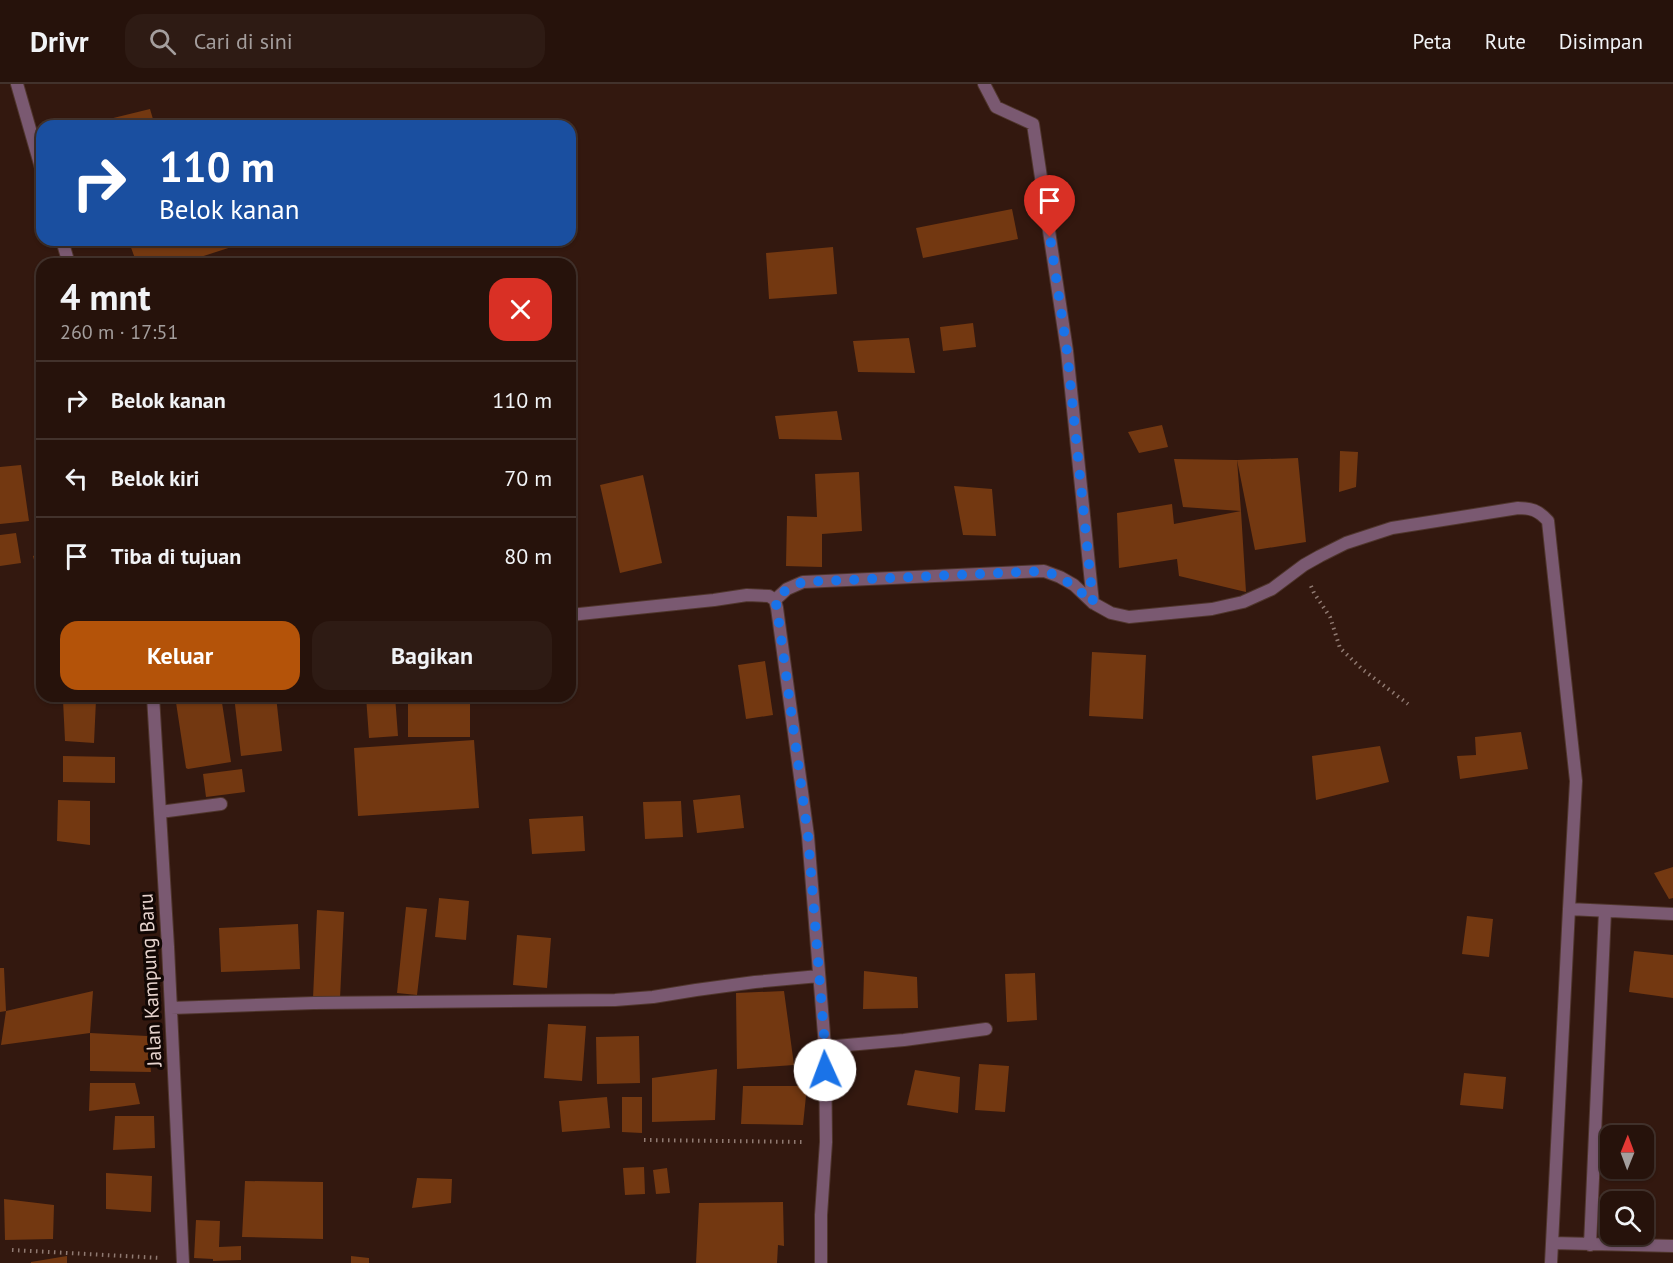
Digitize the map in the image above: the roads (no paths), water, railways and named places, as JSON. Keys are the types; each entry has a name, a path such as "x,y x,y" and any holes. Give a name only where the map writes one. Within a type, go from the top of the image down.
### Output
{"street":[{"path":"17,84 36,150"},
{"path":"984,84 996,108 1033,124 1067,351 1093,603"},
{"path":"775,600 787,589 803,582 1044,571 1074,585 1093,603 1111,613 1129,617 1212,609 1243,602 1272,589 1304,565 1346,543 1392,528 1518,508 1532,508 1540,513 1548,520 1576,781 1551,1263"},
{"path":"576,614 714,600 747,594 769,596 775,600 808,836 825,1047 826,1142 821,1215 821,1263"},
{"name":"Jalan Kampung Baru","path":"153,702 183,1261"},
{"path":"160,812 221,804"},
{"path":"1569,909 1673,914"},
{"path":"1590,1245 1605,911"},
{"path":"171,1008 314,1003 615,1000 819,976"},
{"path":"825,1047 904,1040 986,1029"},
{"path":"1552,1243 1673,1246"}]}
